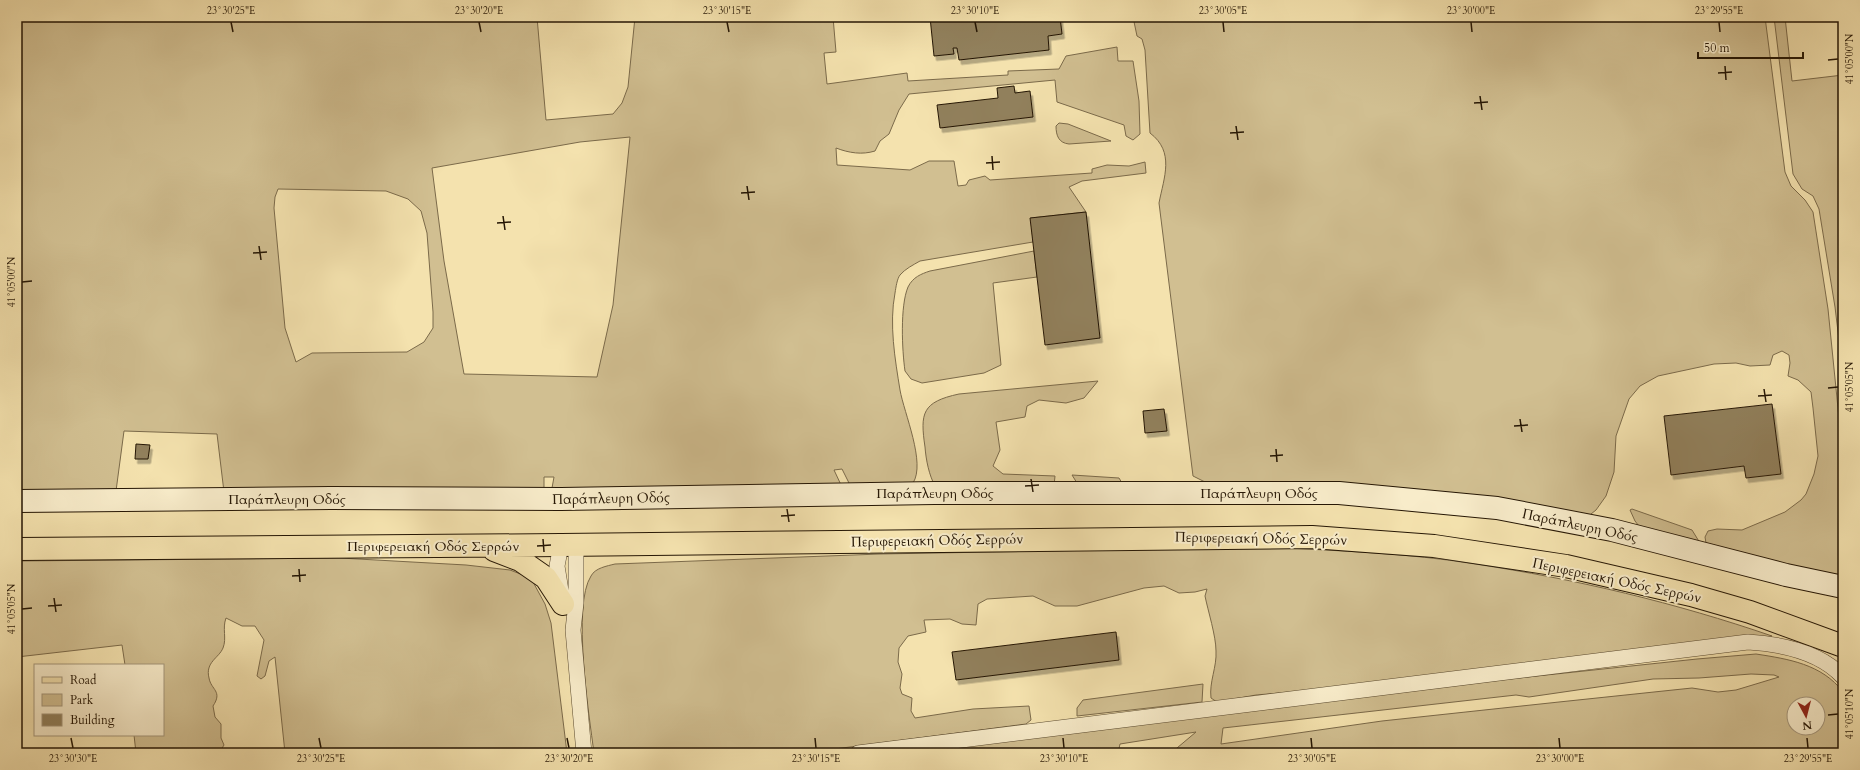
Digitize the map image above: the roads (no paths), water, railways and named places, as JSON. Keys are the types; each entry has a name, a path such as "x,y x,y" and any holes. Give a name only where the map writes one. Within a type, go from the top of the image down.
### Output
{"main road":[{"name":"Περιφερειακή Οδός Σερρών","path":"17,549 479,546 1174,537 1312,537 1434,546 1566,566 1691,595 1750,612 1843,646"},
{"path":"479,546 520,560 534,568 546,578 563,604"}],"street":[{"name":"Παράπλευρη Οδός","path":"17,501 331,498 561,499 934,493 1339,493 1497,508 1612,530 1786,575 1843,587"},
{"path":"568,545 557,566 563,604 573,630"},
{"path":"568,545 576,603 573,630 584,753"},
{"path":"858,753 1748,642 1777,645 1796,650 1828,665 1843,677"}]}
